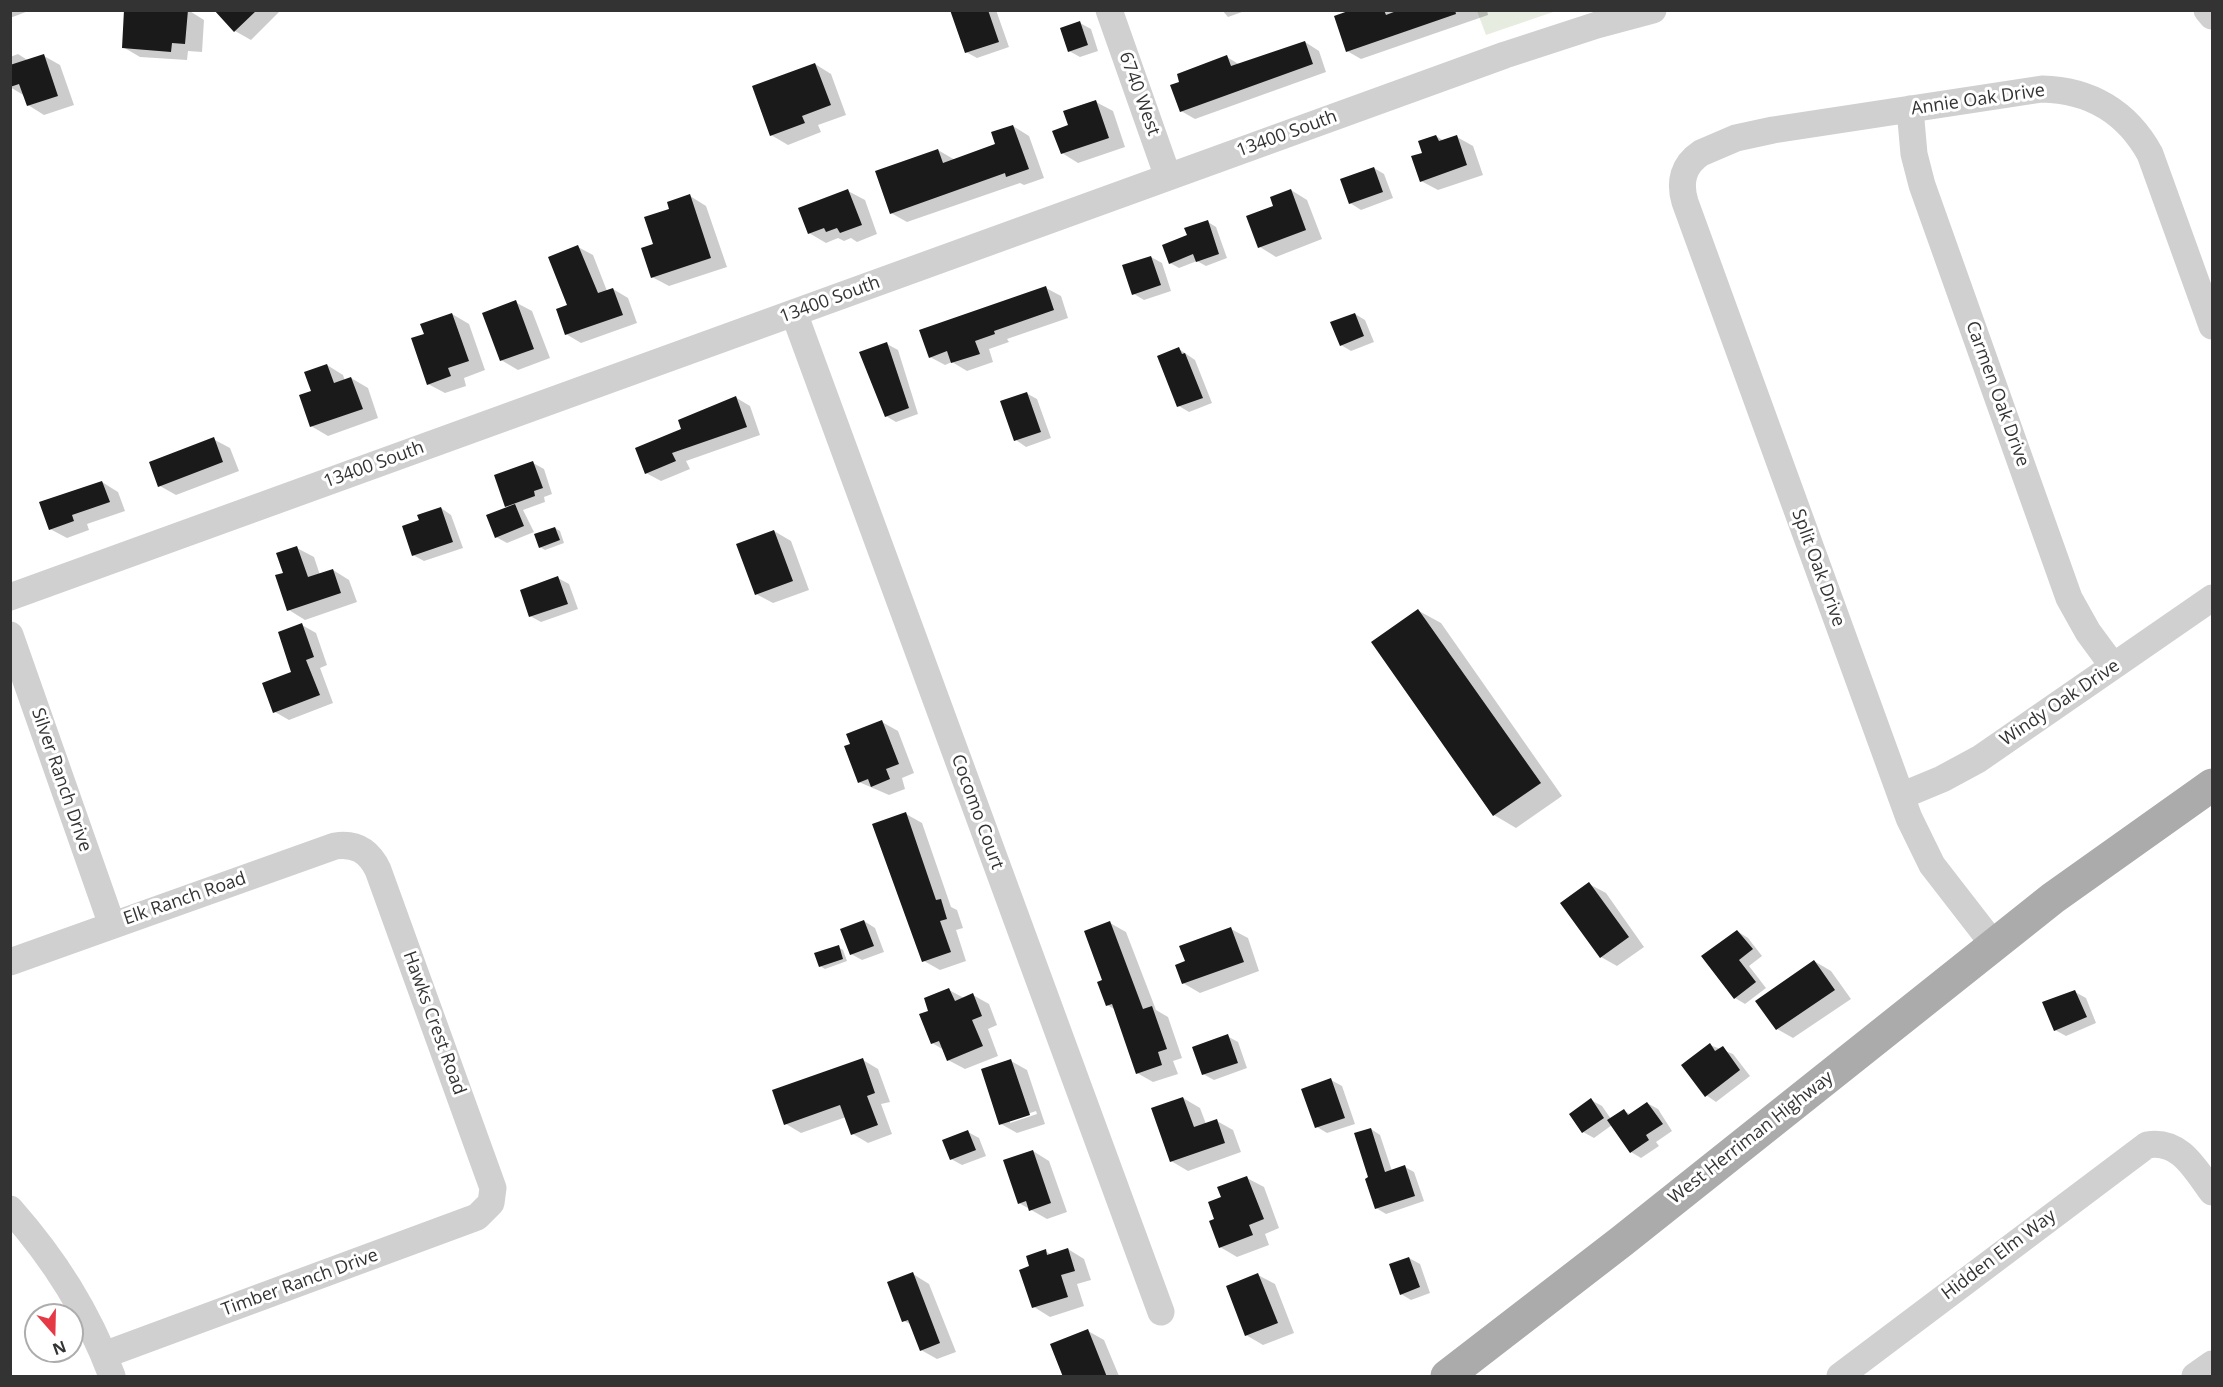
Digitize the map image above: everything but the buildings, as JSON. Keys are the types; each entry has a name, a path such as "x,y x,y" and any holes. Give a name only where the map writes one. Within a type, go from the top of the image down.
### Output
{"main road":[{"name":"West Herriman Highway","path":"1447,1377 1622,1241 2053,898 2212,785"}],"street":[{"name":"6740 West","path":"1109,10 1168,177"},
{"name":"13400 South","path":"10,597 1505,55 1597,25 1653,10"},
{"path":"2207,10 2212,16"},
{"name":"Annie Oak Drive","path":"1684,172 1694,158 1701,153 1736,138 1773,130 2042,89 2076,93 2114,111 2132,127 2150,154 2212,326"},
{"name":"Carmen Oak Drive","path":"1910,109 1914,154 1922,184 2069,598 2088,632 2113,666"},
{"name":"Split Oak Drive","path":"1684,172 1682,192 1685,202 1915,832 1932,865 1994,945"},
{"name":"Cocomo Court","path":"794,313 1161,1312"},
{"name":"Windy Oak Drive","path":"1901,796 1961,770 2212,598"},
{"name":"Silver Ranch Drive","path":"10,635 112,925"},
{"name":"Elk Ranch Road","path":"10,962 335,846 352,846 360,849"},
{"name":"Hawks Crest Road","path":"360,849 368,854 378,870 491,1180 491,1203"},
{"name":"Hidden Elm Way","path":"1840,1377 2140,1149 2163,1144 2180,1151 2212,1192"},
{"name":"Timber Ranch Drive","path":"108,1366 477,1217 491,1203"},
{"path":"10,1209 38,1240 70,1286 108,1366"},
{"path":"2196,1377 2212,1364"}],"shaded area":[{"path":"1477,10 1556,11 1486,35"}]}
